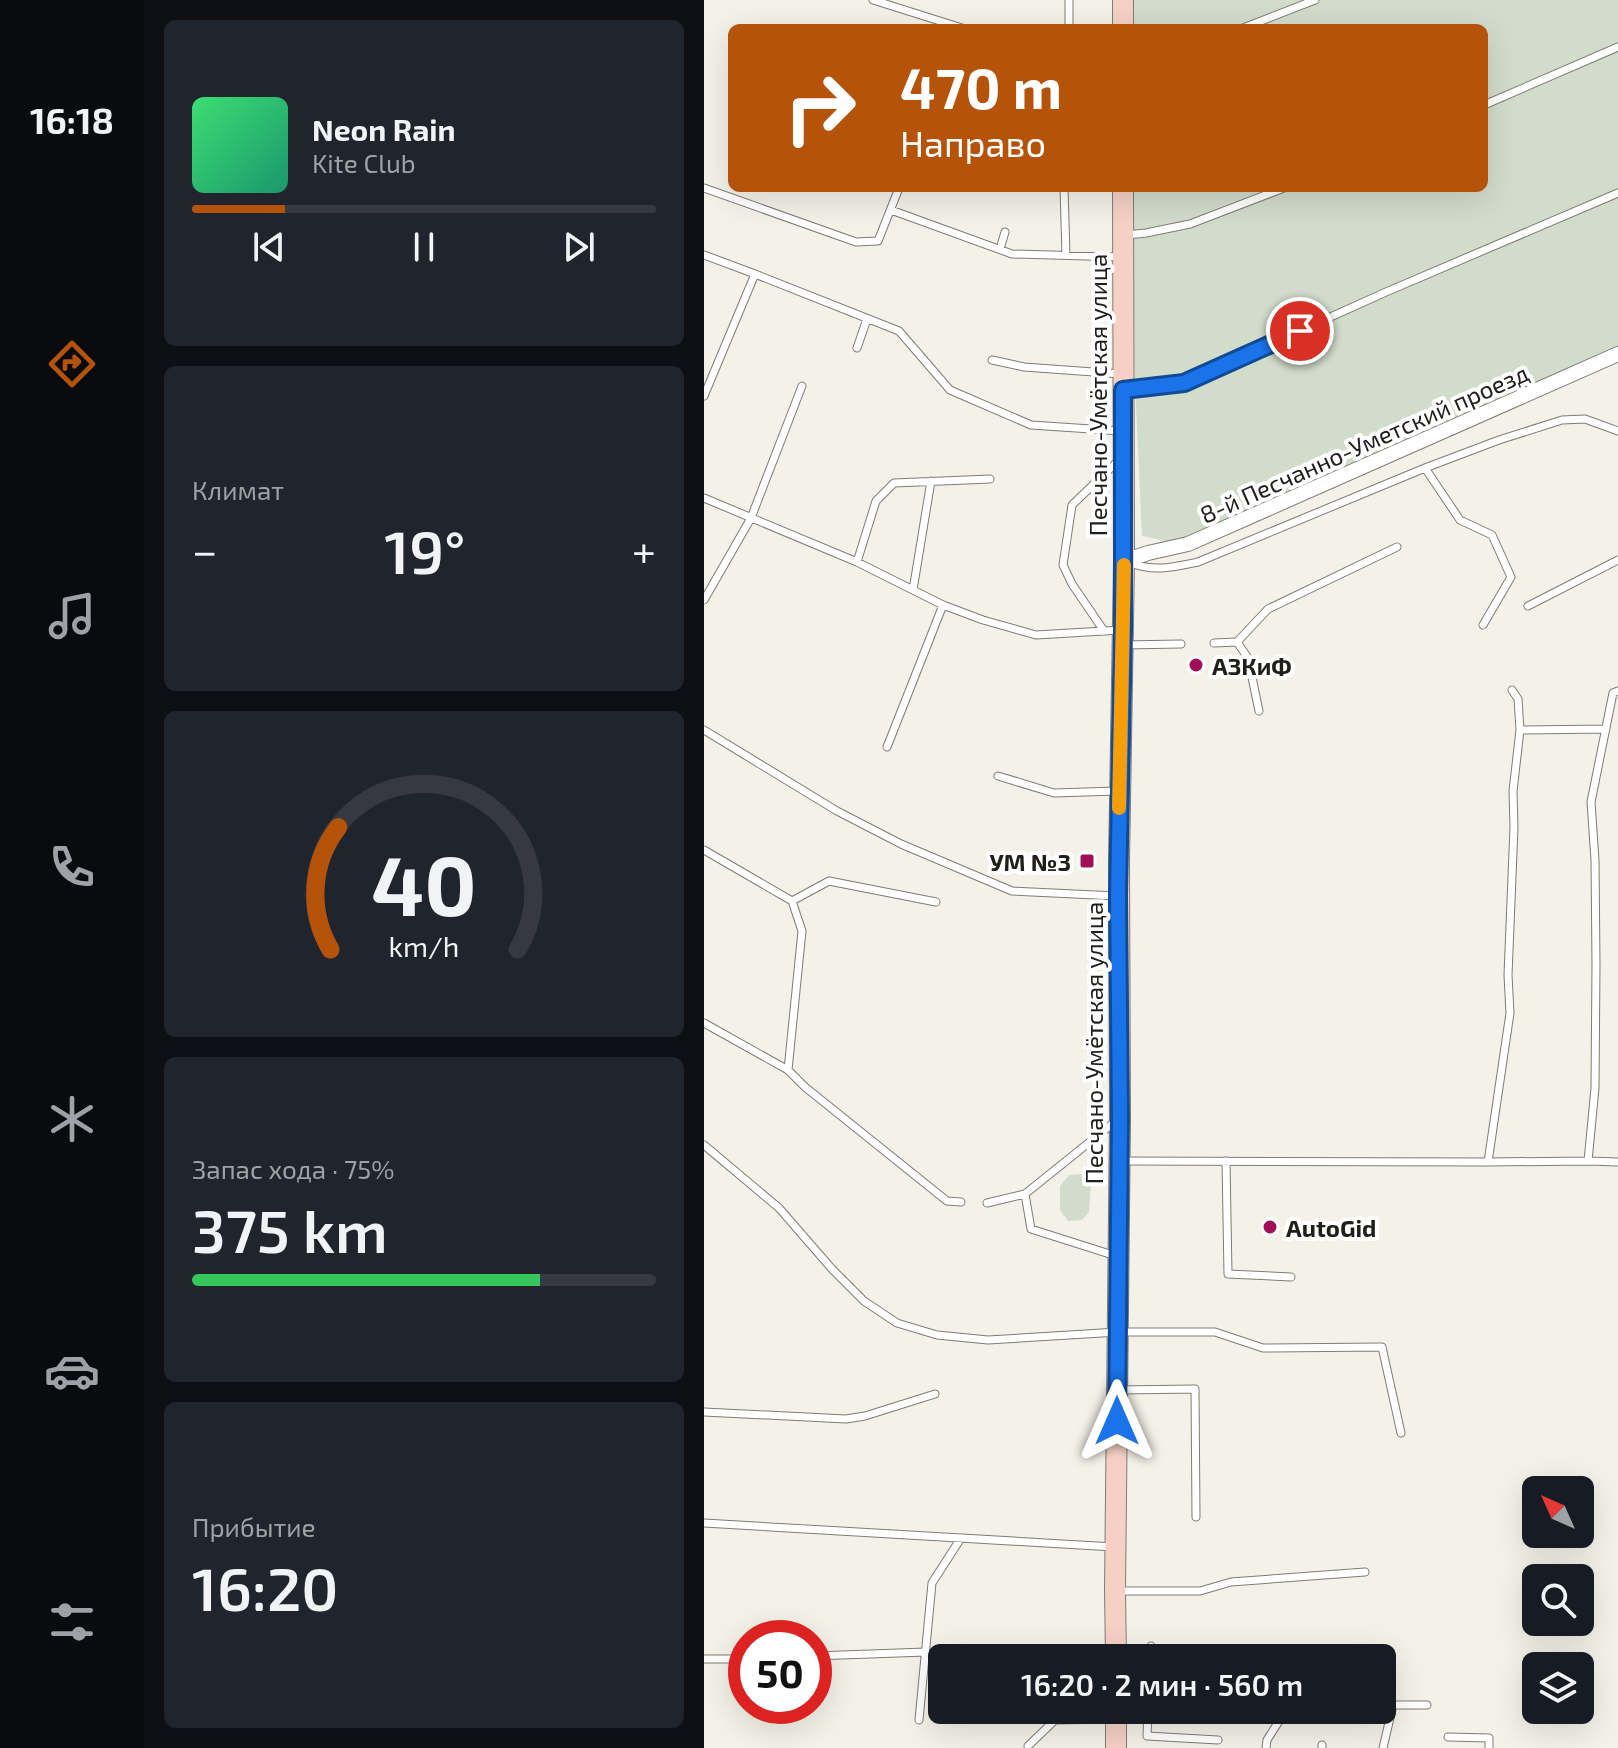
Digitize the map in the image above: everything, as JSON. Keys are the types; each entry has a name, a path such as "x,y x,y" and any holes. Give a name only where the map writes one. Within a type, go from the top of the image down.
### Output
{"main road":[{"path":"1123,0 1123,24"},
{"name":"Песчано-Умётская улица","path":"1116,1644 1120,1118 1116,635 1124,561 1123,192"},
{"path":"1116,1724 1116,1748"}],"street":[{"name":"8-й Песчанно-Уметский проезд","path":"1124,561 1188,544 1618,354"}],"lane":[{"path":"873,0 949,24"},
{"path":"1069,0 1069,24"},
{"path":"1253,24 1315,0"},
{"path":"926,24 927,17"},
{"path":"1488,103 1618,47"},
{"path":"704,188 856,242 878,241 898,192"},
{"path":"1064,192 1066,255"},
{"path":"1123,235 1190,224 1274,192"},
{"path":"992,360 1123,382 1184,383 1618,193"},
{"path":"891,210 1012,254 1123,257"},
{"path":"1000,249 1005,232"},
{"path":"704,255 899,331 950,390 1031,425 1123,431"},
{"path":"704,396 755,274"},
{"path":"857,348 867,319"},
{"path":"704,600 751,518 802,386"},
{"path":"1124,561 1142,568 1162,570 1198,562 1425,468 1562,420 1585,419 1618,431"},
{"path":"1116,635 1072,584 1063,565 1072,505 1123,456"},
{"path":"1425,468 1460,520 1492,535 1511,577 1483,625"},
{"path":"857,562 876,501 894,483 990,479"},
{"path":"913,590 931,481"},
{"path":"704,498 857,562 943,605 983,620 1036,635 1116,635 1181,644"},
{"path":"1214,643 1237,642 1268,609 1397,547"},
{"path":"1528,606 1618,560"},
{"path":"887,747 943,605"},
{"path":"1237,642 1248,658 1259,711"},
{"path":"1488,1162 1510,1013 1508,975 1513,791 1520,730 1518,699 1512,690"},
{"path":"1588,1161 1595,1088 1596,996 1595,860 1591,802 1613,693 1618,691"},
{"path":"1520,730 1606,729"},
{"path":"704,730 837,811 901,844 1012,891 1118,896"},
{"path":"998,776 1054,793 1119,791"},
{"path":"704,850 792,901 802,931 788,1070"},
{"path":"792,901 829,881 936,902"},
{"path":"704,1023 788,1070 947,1201 961,1202"},
{"path":"987,1203 1025,1194 1120,1118"},
{"path":"704,1145 779,1208 864,1301 897,1323 937,1335 988,1340 1118,1332 1215,1332 1263,1348 1382,1347 1401,1433"},
{"path":"1119,1161 1618,1162"},
{"path":"1226,1161 1228,1274 1291,1277"},
{"path":"1025,1194 1031,1229 1119,1257"},
{"path":"1118,1390 1195,1389 1196,1517"},
{"path":"704,1412 846,1419 935,1394"},
{"path":"704,1523 1116,1547"},
{"path":"919,1720 932,1583 961,1538"},
{"path":"1115,1591 1200,1591 1231,1582 1365,1572"},
{"path":"832,1655 926,1652"},
{"path":"704,1659 728,1660"},
{"path":"1396,1705 1427,1705"},
{"path":"1028,1746 1051,1724"},
{"path":"1147,1724 1147,1736 1218,1740"},
{"path":"1266,1748 1267,1740 1277,1724"},
{"path":"1383,1748 1389,1724"},
{"path":"1448,1737 1489,1738 1489,1748"}],"green space":[{"path":"1132,0 1618,0 1618,362 1194,547 1142,536 1131,296 1131,192 1488,192 1488,24 1132,24"},
{"path":"1084,1174 1091,1182 1089,1212 1082,1220 1068,1221 1060,1210 1060,1186 1069,1175"}],"slow traffic":[{"path":"1119,808 1124,565"}],"place":[{"name":"АЗКиФ","path":"1196,665"},
{"name":"УМ №3","path":"1087,861"},
{"name":"AutoGid","path":"1270,1227"}],"route":[{"path":"1117,1421 1123,390 1184,383 1300,331"}]}
